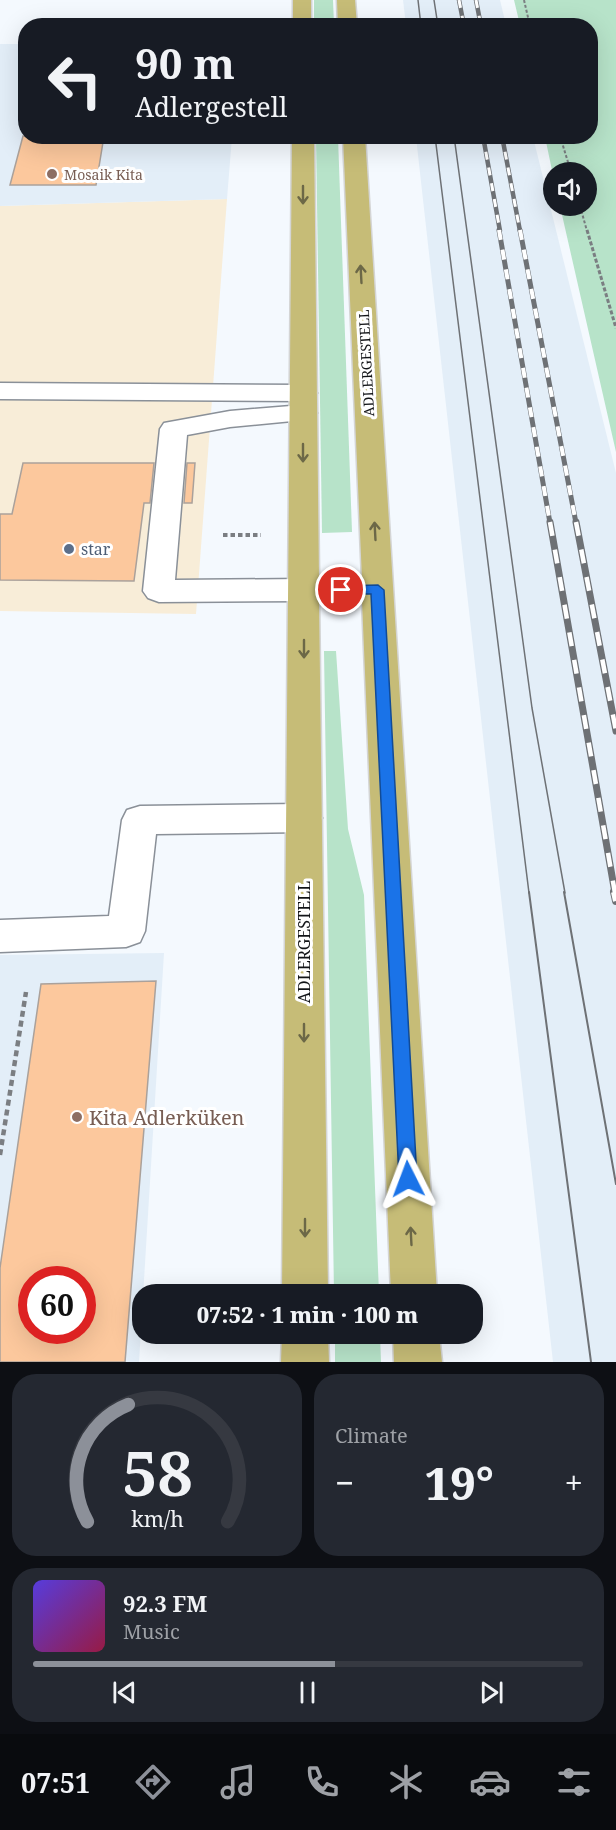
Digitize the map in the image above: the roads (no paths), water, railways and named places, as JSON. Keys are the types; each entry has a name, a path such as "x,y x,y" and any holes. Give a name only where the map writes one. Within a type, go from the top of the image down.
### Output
{"main road":[{"path":"302,0 302,18"},
{"path":"346,0 347,18"},
{"name":"ADLERGESTELL","path":"303,144 305,1284"},
{"name":"ADLERGESTELL","path":"354,144 413,1284"},
{"path":"304,590 378,590"},
{"path":"305,1344 305,1362"},
{"path":"417,1344 418,1362"}],"lane":[{"path":"0,391 303,403"},
{"path":"303,403 174,429 159,591 304,590"},
{"path":"0,936 126,931 141,820 304,818"}],"tram line":[{"path":"418,0 420,18"},
{"path":"434,0 437,18"},
{"path":"436,144 529,893"},
{"path":"455,144 532,708 565,893"},
{"path":"529,892 591,1362"},
{"path":"564,892 616,1184"}],"railway":[{"path":"459,0 462,18"},
{"path":"476,0 479,18"},
{"path":"484,144 500,231"},
{"path":"504,144 520,231"},
{"path":"499,230 550,523"},
{"path":"520,230 576,523"},
{"path":"550,522 615,893"},
{"path":"576,522 616,731"},
{"path":"614,892 616,901"}],"place":[{"name":"Mosaik Kita","path":"52,174"},
{"name":"star","path":"69,549"},
{"name":"Kita Adlerküken","path":"77,1117"}]}
